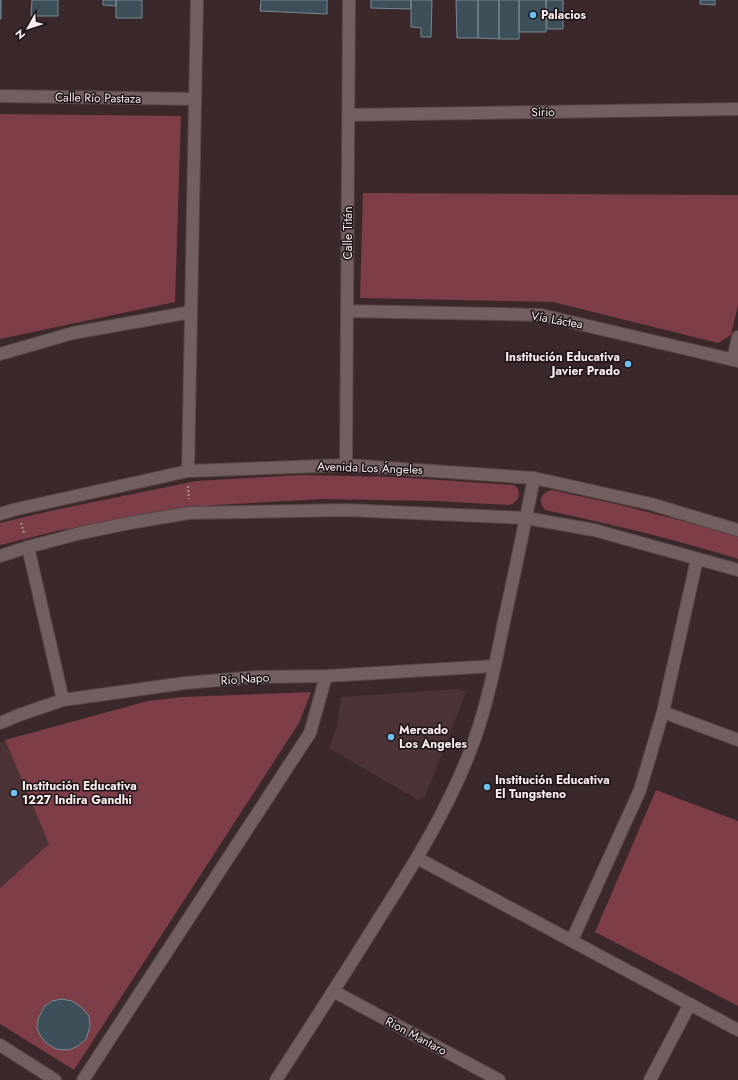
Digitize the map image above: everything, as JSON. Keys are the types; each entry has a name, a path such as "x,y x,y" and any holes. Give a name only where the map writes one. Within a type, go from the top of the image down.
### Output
{"street":[{"path":"188,471 197,0"},
{"name":"Calle Titán","path":"346,465 349,0"},
{"name":"Calle Río Pastaza","path":"0,96 195,99"},
{"name":"Sirio","path":"349,115 738,109"},
{"name":"Vía Láctea","path":"347,310 541,315 736,361"},
{"path":"0,354 74,333 191,312"},
{"path":"736,361 738,337"},
{"name":"Avenida Los Ángeles","path":"0,514 188,471 346,465 534,478 651,504 738,530"},
{"path":"276,1080 417,858 445,806 463,767 474,741 486,704 534,478"},
{"path":"0,556 81,533 135,522 189,514 346,510 526,518 594,530 738,570"},
{"path":"28,547 63,700"},
{"path":"572,940 640,790 663,712 697,559"},
{"name":"Río Napo","path":"0,723 63,700 193,683 256,677 326,676 495,666"},
{"path":"83,1080 310,733 326,676"},
{"path":"663,712 738,740"},
{"path":"417,858 738,1030"},
{"name":"Rion Mantaro","path":"333,991 476,1075 499,1080"},
{"path":"650,1080 690,1004"},
{"path":"0,1045 55,1080"}],"path":[{"path":"188,471 189,514"},
{"path":"17,509 28,547"}],"shaded area":[{"path":"0,114 181,116 175,302 0,339"},
{"path":"363,193 738,195 738,305 731,335 718,343 553,302 360,298"},
{"path":"301,475 395,477 514,485 518,489 519,495 515,503 509,505 436,501 322,499 216,505 61,530 0,545 0,523 50,511 196,481"},
{"path":"551,490 620,505 738,535 738,559 642,532 545,510 541,504 541,498 544,494"},
{"name":"Mercado Los Angeles","path":"459,689 466,692 425,797 418,800 329,748 337,725 341,697"},
{"path":"311,692 299,723 74,1070 0,1024 0,888 49,844 5,740 148,701 182,697"},
{"name":"Institución Educativa 1227 Indira Gandhi","path":"5,740 49,844 0,888 0,743"},
{"path":"656,790 738,821 738,1006 595,932"}],"building":[{"path":"1,0 1,19 0,19"},
{"path":"32,0 58,0 58,16 31,16"},
{"path":"103,0 116,0 116,6 103,5"},
{"path":"116,0 142,0 142,18 116,18"},
{"path":"261,0 327,0 327,14 260,11"},
{"path":"371,0 411,0 411,9 371,8"},
{"path":"411,0 432,0 431,37 421,37 421,28 411,27"},
{"path":"456,0 478,0 478,38 457,38"},
{"path":"478,0 499,0 499,39 478,38"},
{"path":"499,0 519,0 519,39 499,39"},
{"name":"Palacios","path":"519,0 546,0 546,32 519,32"},
{"path":"546,0 563,0 563,29 547,29"},
{"path":"700,0 715,0 715,5 700,4"},
{"path":"62,999 72,1001 81,1007 89,1016 90,1027 86,1039 78,1046 69,1050 56,1049 45,1042 37,1028 38,1019 44,1007 52,1001"}],"place":[{"name":"Palacios","path":"533,15"},
{"name":"Institución Educativa Javier Prado","path":"628,364"},
{"name":"Mercado Los Angeles","path":"391,737"},
{"name":"Institución Educativa El Tungsteno","path":"487,787"},
{"name":"Institución Educativa 1227 Indira Gandhi","path":"14,793"}]}
